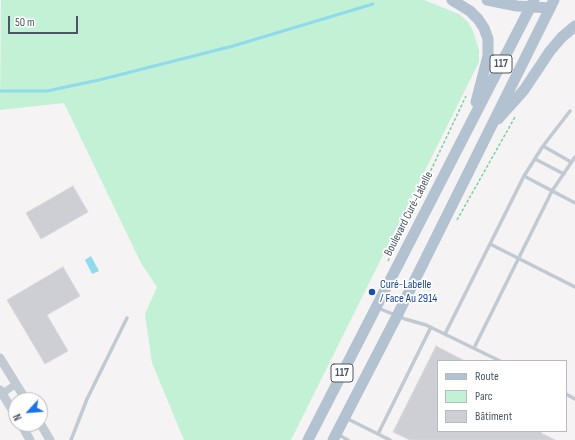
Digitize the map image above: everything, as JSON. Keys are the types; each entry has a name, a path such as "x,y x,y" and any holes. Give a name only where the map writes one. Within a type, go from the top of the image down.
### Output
{"main road":[{"path":"452,0 470,11 478,19 484,28 488,39 487,62 472,120"},
{"path":"487,0 517,6 532,3 552,4"},
{"name":"Boulevard Curé-Labelle","path":"308,440 532,3"},
{"name":"117","path":"334,437 397,316 488,130 552,4"},
{"path":"488,130 524,90 550,51 562,37 575,26"}],"street":[{"path":"0,358 21,392"},
{"path":"8,403 1,392 16,384"}],"lane":[{"path":"445,334 524,176 543,146 570,111"},
{"path":"543,146 571,162"},
{"path":"474,348 552,191 575,157"},
{"path":"535,159 564,174"},
{"path":"524,176 575,203"},
{"path":"490,244 575,286"},
{"path":"376,306 412,322 431,327 498,360"},
{"path":"71,440 88,399 127,318"},
{"path":"378,434 431,327"},
{"path":"345,417 390,440"},
{"path":"334,437 348,440"}],"path":[{"name":"Boulevard Curé-Labelle","path":"387,261 468,92"},
{"path":"454,225 517,113"}],"green space":[{"path":"1,0 424,0 459,14 468,22 473,31 479,50 479,62 291,440 184,440 152,363 145,314 157,287 141,263 64,103 0,110"}],"water":[{"path":"91,256 99,271 92,274 85,260"}],"building":[{"path":"73,186 88,212 41,239 26,213"},
{"path":"63,267 80,296 47,315 68,351 45,364 7,300"},
{"path":"436,346 463,360 437,360 437,432 542,432 555,440 410,440 393,432"}],"waterway":[{"path":"0,91 47,91 99,80 233,46 373,4"}],"place":[{"name":"Curé-Labelle / Face Au 2914","path":"372,292"}]}
